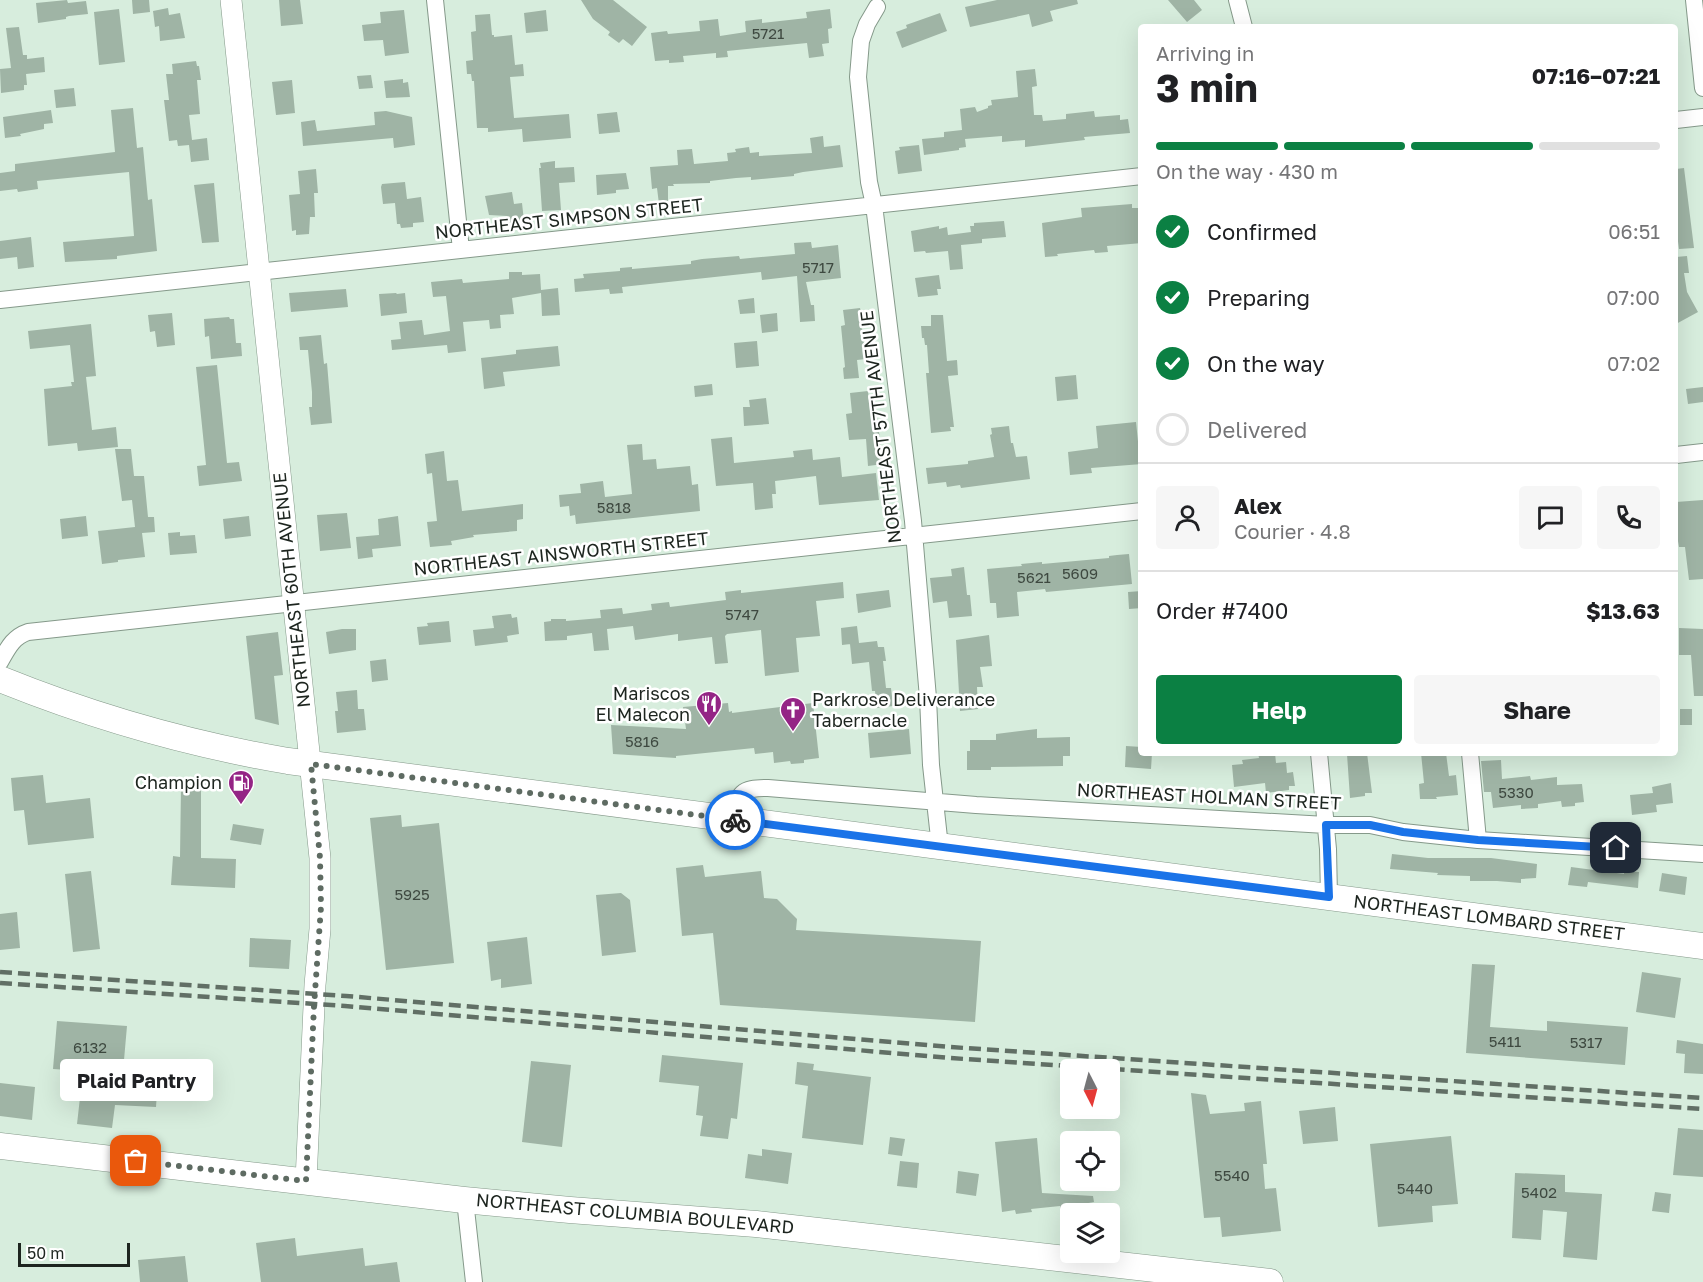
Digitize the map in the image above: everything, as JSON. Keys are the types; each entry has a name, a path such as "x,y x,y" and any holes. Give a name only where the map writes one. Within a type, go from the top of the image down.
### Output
{"main road":[{"name":"NORTHEAST LOMBARD STREET","path":"0,679 83,710 176,738 256,756 1703,946"},
{"name":"NORTHEAST COLUMBIA BOULEVARD","path":"0,1146 465,1200 767,1225 1270,1282"}],"street":[{"name":"NORTHEAST 60TH AVENUE","path":"231,0 320,858 321,907 306,1181"},
{"path":"435,0 461,250"},
{"path":"1238,0 1243,24"},
{"path":"1694,0 1703,88"},
{"name":"NORTHEAST 57TH AVENUE","path":"879,2 861,41 858,77 869,182 874,205 909,475 928,698 931,765 940,847"},
{"path":"1678,120 1703,117"},
{"name":"NORTHEAST SIMPSON STREET","path":"0,300 1138,176"},
{"path":"1678,455 1703,452"},
{"name":"NORTHEAST AINSWORTH STREET","path":"0,662 12,641 28,632 1138,511"},
{"path":"1319,756 1326,825 1329,897"},
{"path":"1470,756 1478,840"},
{"name":"NORTHEAST HOLMAN STREET","path":"733,819 738,796 744,790 754,788 1326,825 1370,825 1403,832 1478,840 1703,854"},
{"path":"465,1200 474,1282"}],"building":[{"path":"67,0 68,3 86,1 88,14 38,23 36,3"},
{"path":"132,0 149,0 150,12 133,14"},
{"path":"279,0 300,0 303,24 281,26"},
{"path":"581,0 613,0 647,27 632,46 623,39 619,43 608,35 610,32 593,19"},
{"path":"997,0 1077,0 1078,4 1050,11 1053,21 1032,27 1029,14 970,27 965,7"},
{"path":"1168,0 1194,0 1202,10 1187,22"},
{"path":"168,8 169,15 180,13 185,38 160,41 159,26 155,27 153,11"},
{"path":"119,9 125,62 99,65 94,12"},
{"path":"830,9 832,28 828,29 829,43 822,44 824,56 809,58 807,43 727,51 728,57 716,58 716,53 683,56 684,62 655,61 651,33 700,31 699,21 718,19 720,36 746,32 745,21 762,19 762,23 807,18 806,12"},
{"path":"404,10 409,53 385,56 383,40 364,41 362,25 381,23 380,12"},
{"path":"546,10 548,31 526,33 524,13"},
{"path":"940,13 947,31 902,48 896,32 907,28 906,25"},
{"path":"490,14 492,35 494,37 512,35 515,65 523,64 524,76 510,77 514,118 569,114 571,138 523,142 522,129 488,132 488,128 477,128 474,81 472,81 471,74 467,74 466,61 473,60 471,32 476,31 475,15"},
{"path":"19,27 23,55 27,55 27,59 44,57 45,72 26,74 27,85 24,85 24,90 1,93 0,69 11,68 6,28"},
{"path":"196,61 201,80 197,80 200,114 189,115 192,140 207,138 209,160 191,162 189,145 178,146 177,140 169,141 164,100 169,100 166,74 173,74 172,64"},
{"path":"1035,69 1037,86 1032,87 1034,115 1042,115 1043,121 1066,119 1066,114 1094,111 1095,117 1120,115 1120,120 1128,119 1130,133 1084,137 1085,140 1025,147 1025,140 1002,142 1002,136 965,139 966,147 959,148 959,150 924,155 922,139 944,137 944,132 962,130 960,109 975,107 977,112 992,105 991,100 1018,97 1016,71"},
{"path":"371,75 373,88 359,89 357,76"},
{"path":"403,79 403,83 408,82 410,97 386,98 384,81"},
{"path":"292,80 295,113 276,115 272,82"},
{"path":"74,88 76,106 56,108 54,90"},
{"path":"133,108 137,148 143,147 148,200 152,199 157,251 117,256 117,259 65,262 63,242 134,236 129,172 37,181 38,189 18,192 17,189 0,191 0,173 15,171 15,164 115,152 111,110"},
{"path":"51,110 53,123 44,124 44,129 5,138 3,117"},
{"path":"386,111 412,117 415,145 394,148 393,138 303,146 301,122 315,120 317,131 375,125 374,112"},
{"path":"617,112 620,132 599,134 597,114"},
{"path":"823,136 824,147 840,145 843,167 803,172 794,174 794,176 751,180 751,177 710,181 710,183 673,184 674,186 668,186 668,212 660,212 657,188 652,189 650,167 678,165 677,150 692,149 694,164 728,161 727,153 749,147 750,153 759,152 759,156 812,153 810,138"},
{"path":"919,145 922,171 898,174 895,151 900,150 899,147"},
{"path":"555,161 555,168 574,167 575,182 559,183 561,210 542,211 540,163"},
{"path":"1684,168 1694,248 1679,249 1678,169"},
{"path":"316,169 318,193 314,193 315,217 310,217 309,234 296,235 296,230 292,231 289,195 300,194 298,171"},
{"path":"626,173 629,189 597,195 596,175"},
{"path":"405,182 407,199 421,197 424,222 413,223 413,227 401,228 400,224 397,224 395,203 383,204 381,187 382,184"},
{"path":"214,183 219,242 202,243 194,185"},
{"path":"512,192 514,204 522,203 524,221 508,223 507,216 489,215 485,196"},
{"path":"1132,204 1132,208 1138,208 1138,243 1107,246 1108,252 1095,253 1094,250 1045,257 1042,223 1082,217 1081,208"},
{"path":"1004,221 1006,237 982,239 982,243 961,245 963,269 950,270 948,251 914,252 911,231 939,226 939,229 947,227 948,235 971,232 970,226 974,226 974,223"},
{"path":"31,237 34,267 18,269 17,257 0,259 0,241"},
{"path":"811,242 812,248 838,245 841,278 806,282 811,305 814,305 815,321 800,322 797,276 762,280 761,272 622,287 623,293 610,294 609,289 575,292 574,279 584,278 583,274 620,271 620,268 691,264 691,261 702,259 739,256 740,259 795,254 794,243"},
{"path":"1687,256 1689,273 1684,273 1687,292 1698,312 1678,323 1678,257"},
{"path":"509,272 522,272 522,275 540,274 541,290 558,288 560,315 542,316 541,293 512,298 514,314 500,315 501,328 490,329 489,320 463,322 466,351 448,353 447,345 392,350 391,340 401,339 399,322 422,320 424,335 450,331 446,296 433,297 431,282 462,279 463,283 509,279"},
{"path":"939,275 941,289 937,289 938,295 918,297 915,278"},
{"path":"346,289 348,307 291,312 289,293"},
{"path":"405,293 407,313 381,316 379,294"},
{"path":"754,298 755,313 740,314 738,300"},
{"path":"860,308 866,359 857,360 859,378 844,379 841,326 845,325 843,310"},
{"path":"172,313 175,345 157,347 155,331 150,332 148,315"},
{"path":"777,313 778,331 762,333 760,315"},
{"path":"931,315 943,315 947,361 957,360 958,375 948,376 954,427 950,427 951,431 931,433 926,373 929,373 927,345 922,338 921,326 931,326"},
{"path":"229,317 234,319 236,343 241,343 242,356 211,359 209,336 205,337 204,319"},
{"path":"91,324 96,376 86,377 92,430 116,427 118,447 78,451 77,443 48,446 44,389 72,386 71,382 74,382 70,345 30,349 28,331"},
{"path":"321,335 324,364 327,363 332,423 311,425 309,407 312,407 312,392 308,350 300,350 299,337"},
{"path":"757,341 759,366 736,368 734,343"},
{"path":"558,346 560,366 503,372 505,386 484,389 481,358 516,354 516,350"},
{"path":"217,365 227,463 239,462 242,481 199,486 197,466 206,465 196,367"},
{"path":"1076,375 1078,399 1057,401 1055,377"},
{"path":"712,384 713,395 695,397 694,386"},
{"path":"1703,387 1703,402 1688,404 1686,389"},
{"path":"868,391 870,411 872,416 877,416 883,464 868,466 866,439 849,440 846,414 852,413 850,393"},
{"path":"766,398 769,424 744,426 743,407 750,407 749,400"},
{"path":"1136,422 1138,464 1091,468 1092,473 1070,475 1068,452 1098,448 1096,426"},
{"path":"1009,426 1016,457 1027,456 1030,479 961,488 960,485 947,487 946,482 928,484 926,468 968,464 968,461 994,457 991,428"},
{"path":"732,437 734,463 794,457 793,451 812,449 813,460 840,457 842,477 876,473 879,500 819,505 816,476 775,481 776,494 772,494 773,508 755,510 753,483 716,486 711,439"},
{"path":"642,444 643,460 656,459 657,469 690,466 692,485 698,484 700,511 576,524 575,515 570,516 569,506 560,507 559,495 581,493 580,484 603,481 605,497 632,494 627,445"},
{"path":"115,449 131,449 134,476 144,476 148,517 154,517 155,532 142,533 145,557 102,564 98,531 135,527 132,500 122,501"},
{"path":"444,451 447,481 458,480 462,511 523,504 523,519 517,520 517,531 473,535 474,537 451,541 452,545 430,547 427,522 437,521 432,473 427,474 425,454"},
{"path":"1703,500 1703,579 1689,580 1685,547 1679,547 1678,541 1678,502"},
{"path":"347,513 351,548 320,551 317,515"},
{"path":"86,516 88,536 62,539 60,519"},
{"path":"249,516 251,536 225,539 223,519"},
{"path":"398,516 401,546 372,549 373,557 358,559 356,537 379,535 378,519"},
{"path":"180,532 180,536 195,535 197,553 170,555 168,533"},
{"path":"1129,554 1132,584 1046,592 1045,589 1017,592 1019,616 997,618 996,603 990,603 987,569 1042,562 1042,564 1109,558 1109,556"},
{"path":"964,567 972,616 949,618 947,601 933,603 930,578 952,576 951,569"},
{"path":"843,582 844,598 816,601 820,636 796,638 799,672 765,676 761,630 727,634 725,636 728,663 715,664 712,637 678,641 678,634 635,640 633,626 607,629 609,650 594,651 592,633 567,636 567,640 545,641 544,622 551,621 551,619 566,619 566,621 601,618 600,610 622,608 623,614 652,610 651,604 669,602 670,607 726,600 725,592 741,590 741,593"},
{"path":"889,590 891,607 858,613 856,594"},
{"path":"1138,591 1138,608 1129,609 1128,592"},
{"path":"511,614 512,618 517,617 519,634 507,636 508,642 475,646 473,630 494,628 492,616"},
{"path":"449,621 451,642 419,645 417,627 428,626 427,623"},
{"path":"857,626 859,643 842,645 841,628"},
{"path":"1679,628 1703,629 1703,696 1694,696 1691,655 1679,655"},
{"path":"356,629 356,650 329,654 326,632"},
{"path":"278,632 283,675 274,676 279,725 255,719 246,636"},
{"path":"989,635 992,666 980,667 983,687 977,687 978,709 960,711 956,640"},
{"path":"877,641 878,647 884,647 886,688 891,688 893,706 877,708 875,691 872,691 869,662 852,664 850,644"},
{"path":"386,659 388,680 372,682 370,661"},
{"path":"357,690 358,709 364,709 366,730 337,733 336,692"},
{"path":"728,703 729,712 732,711 732,713 813,703 819,758 804,760 804,763 791,764 790,761 774,763 773,752 755,754 754,748 676,756 676,758 613,754 611,725 686,729 683,707"},
{"path":"1680,709 1692,709 1692,725 1680,725"},
{"path":"909,729 911,754 870,758 868,733"},
{"path":"1037,729 1037,738 1070,737 1070,756 1063,756 1063,766 991,767 991,770 967,770 967,751 970,751 970,740 996,740 996,734"},
{"path":"1126,746 1138,747 1138,756 1152,756 1151,769 1125,767"},
{"path":"1259,756 1275,756 1276,763 1286,762 1287,773 1293,772 1295,786 1289,786 1289,790 1266,793 1265,783 1234,787 1232,765 1243,764 1242,760 1259,758"},
{"path":"1347,756 1367,756 1372,793 1350,798"},
{"path":"1421,756 1446,756 1449,776 1456,775 1458,795 1420,799 1419,784 1424,783"},
{"path":"1501,760 1502,779 1530,776 1531,780 1557,777 1557,785 1582,784 1584,802 1575,803 1575,806 1562,807 1561,801 1538,804 1538,808 1521,809 1521,805 1493,808 1491,792 1484,792 1481,761"},
{"path":"43,775 46,803 90,798 94,838 28,845 24,810 14,811 11,778"},
{"path":"1671,783 1673,803 1656,805 1657,812 1632,815 1630,795 1653,793 1652,787"},
{"path":"181,786 201,786 201,858 236,859 235,888 171,885 173,856 180,857"},
{"path":"401,815 402,827 439,823 454,963 386,970 370,818"},
{"path":"233,824 264,829 261,845 230,840"},
{"path":"1392,854 1428,858 1491,858 1537,864 1536,878 1521,879 1521,883 1470,881 1470,876 1437,875 1438,873 1390,869"},
{"path":"703,865 705,877 761,871 764,898 777,899 797,919 796,930 981,941 975,1022 720,1005 713,933 682,936 676,868"},
{"path":"1571,867 1624,874 1624,871 1639,872 1638,888 1588,882 1587,887 1568,885"},
{"path":"91,871 100,949 73,952 65,874"},
{"path":"1662,873 1687,877 1685,895 1659,891"},
{"path":"621,893 630,900 636,952 602,956 596,895"},
{"path":"17,912 20,948 0,950 0,914"},
{"path":"527,937 532,984 501,988 501,979 491,981 487,942"},
{"path":"250,938 291,940 289,969 249,967"},
{"path":"1472,964 1495,965 1490,1027 1547,1031 1547,1021 1628,1027 1625,1065 1466,1053"},
{"path":"1642,972 1681,978 1675,1018 1636,1012"},
{"path":"57,1021 127,1026 124,1060 159,1062 156,1107 115,1105 112,1128 77,1124 83,1071 53,1069"},
{"path":"1677,1040 1703,1044 1703,1074 1684,1073 1685,1054 1676,1053"},
{"path":"662,1055 743,1063 737,1119 731,1118 728,1139 700,1136 703,1116 696,1115 699,1086 659,1082"},
{"path":"531,1061 571,1065 562,1147 522,1142"},
{"path":"797,1062 814,1064 813,1070 871,1077 863,1145 802,1138 808,1086 795,1084"},
{"path":"0,1083 35,1087 32,1120 0,1116"},
{"path":"1191,1093 1206,1095 1210,1114 1245,1111 1244,1103 1261,1101 1267,1164 1263,1164 1265,1189 1276,1188 1281,1231 1222,1237 1220,1217 1204,1218"},
{"path":"1335,1107 1338,1141 1303,1144 1299,1111"},
{"path":"1678,1128 1703,1130 1703,1177 1673,1175"},
{"path":"1451,1136 1458,1204 1432,1206 1433,1222 1378,1227 1370,1144"},
{"path":"890,1137 905,1139 902,1156 888,1154"},
{"path":"1037,1138 1042,1193 1093,1196 1094,1202 1060,1203 1060,1206 1031,1209 1032,1212 1016,1214 1015,1210 1002,1212 995,1142"},
{"path":"762,1149 792,1153 788,1184 745,1178 748,1154 762,1156"},
{"path":"900,1161 919,1163 917,1188 897,1186"},
{"path":"958,1171 979,1174 976,1196 956,1193"},
{"path":"1515,1173 1565,1175 1565,1192 1602,1194 1597,1260 1563,1257 1567,1212 1543,1210 1541,1240 1512,1238"},
{"path":"1655,1192 1671,1194 1669,1213 1652,1211"},
{"path":"295,1238 297,1256 363,1248 365,1266 397,1262 400,1282 261,1282 256,1243"},
{"path":"185,1256 188,1282 140,1282 138,1260"}],"railway":[{"path":"0,972 346,996 950,1047 1703,1098"},
{"path":"0,983 345,1006 950,1058 1703,1109"}],"way so far":[{"path":"136,1161 306,1181 311,1050 321,907 320,858 311,764 735,820"}],"place":[{"name":"Mariscos El Malecon","path":"709,727"},
{"name":"Parkrose Deliverance Tabernacle","path":"793,733"},
{"name":"Champion","path":"241,806"},
{"name":"Plaid Pantry","path":"136,1161"}],"route":[{"path":"735,820 1329,897 1326,825 1370,825 1437,837 1616,848"}]}
